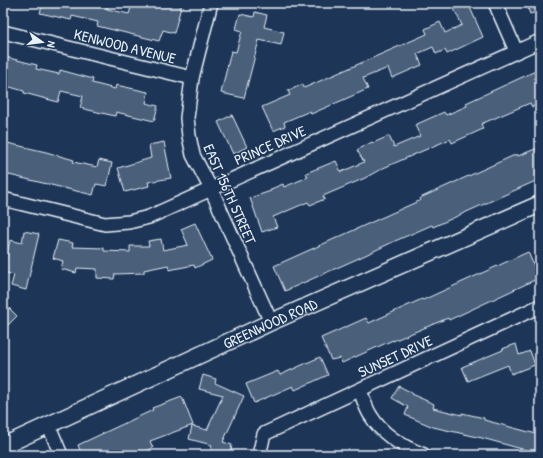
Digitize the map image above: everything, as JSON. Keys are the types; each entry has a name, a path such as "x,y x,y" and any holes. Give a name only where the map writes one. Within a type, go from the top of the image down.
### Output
{"street":[{"name":"EAST 156TH STREET","path":"211,3 192,78 187,118 189,136 193,155 211,189 271,322"},
{"path":"494,3 516,51"},
{"name":"KENWOOD AVENUE","path":"3,32 192,78"},
{"name":"PRINCE DRIVE","path":"3,199 105,224 129,222 149,217 540,41"},
{"name":"GREENWOOD ROAD","path":"3,446 271,322 540,204"},
{"name":"SUNSET DRIVE","path":"259,455 264,434 540,306"},
{"path":"360,390 371,416 381,429 393,440 424,455"},
{"path":"49,426 61,455"}],"building":[{"path":"43,3 108,3 107,9 129,14 132,4 144,6 145,3 182,3 174,33 163,30 159,41 97,26 98,22 72,16 71,20 40,13"},
{"path":"468,3 483,37 447,54 445,50 436,54 433,47 417,54 422,65 392,78 388,68 363,78 368,89 311,114 310,111 284,122 285,126 273,131 262,107 290,95 288,91 303,84 304,88 427,34 425,29 440,22 445,33 462,25 454,9"},
{"path":"526,3 540,3 540,11 530,14"},
{"path":"255,12 267,15 264,27 284,32 281,45 259,40 244,98 221,93 231,51 236,52 242,31 236,29 240,14 254,17"},
{"path":"5,57 37,65 36,69 59,74 60,70 93,79 92,83 115,89 116,85 148,92 146,103 158,106 154,121 116,112 115,116 80,108 83,96 61,91 58,102 24,93 24,91 3,85 3,67"},
{"path":"540,69 540,103 532,107 530,103 481,124 483,129 452,143 450,139 323,196 325,199 310,205 308,202 273,217 277,227 262,232 250,198 271,191 271,189 283,184 284,187 308,177 306,173 336,161 341,172 364,162 357,150 372,142 373,143 389,136 394,147 420,136 415,125 444,112 446,115 467,106 466,103"},
{"path":"232,115 247,147 233,154 218,122"},
{"path":"3,142 46,152 74,160 73,162 97,167 99,160 112,163 107,186 96,184 93,195 5,174 6,170 3,170"},
{"path":"164,142 171,178 148,182 149,186 125,192 118,168 151,158 149,145"},
{"path":"540,147 540,179 433,227 432,225 395,241 285,291 274,266 421,200 420,198 517,154 518,156"},
{"path":"195,223 212,260 195,268 194,265 169,270 168,265 144,270 144,273 115,274 114,279 97,278 97,269 77,268 76,273 61,269 63,261 53,258 58,240 73,243 72,247 104,248 104,251 130,252 130,246 149,246 148,241 161,239 163,250 188,245 181,229"},
{"path":"24,231 39,234 26,290 11,286 14,275 3,272 10,240 22,243"},
{"path":"528,252 539,278 449,320 448,318 393,340 342,363 340,358 331,360 321,338 366,318 369,323"},
{"path":"3,302 17,316 3,330"},
{"path":"516,344 519,355 530,351 535,365 511,374 508,365 468,381 462,367"},
{"path":"320,357 328,375 295,390 293,386 254,403 246,384 278,371 280,375"},
{"path":"203,375 216,379 215,383 244,396 223,442 232,445 230,455 210,455 212,445 189,439 192,426 207,430 223,395 199,389"},
{"path":"399,386 412,393 411,394 434,404 433,408 462,415 462,413 484,418 484,420 540,435 540,454 482,438 433,427 405,415 408,407 392,398"},
{"path":"182,397 193,425 150,441 153,448 138,455 82,455 78,445 153,410 152,408"}]}
